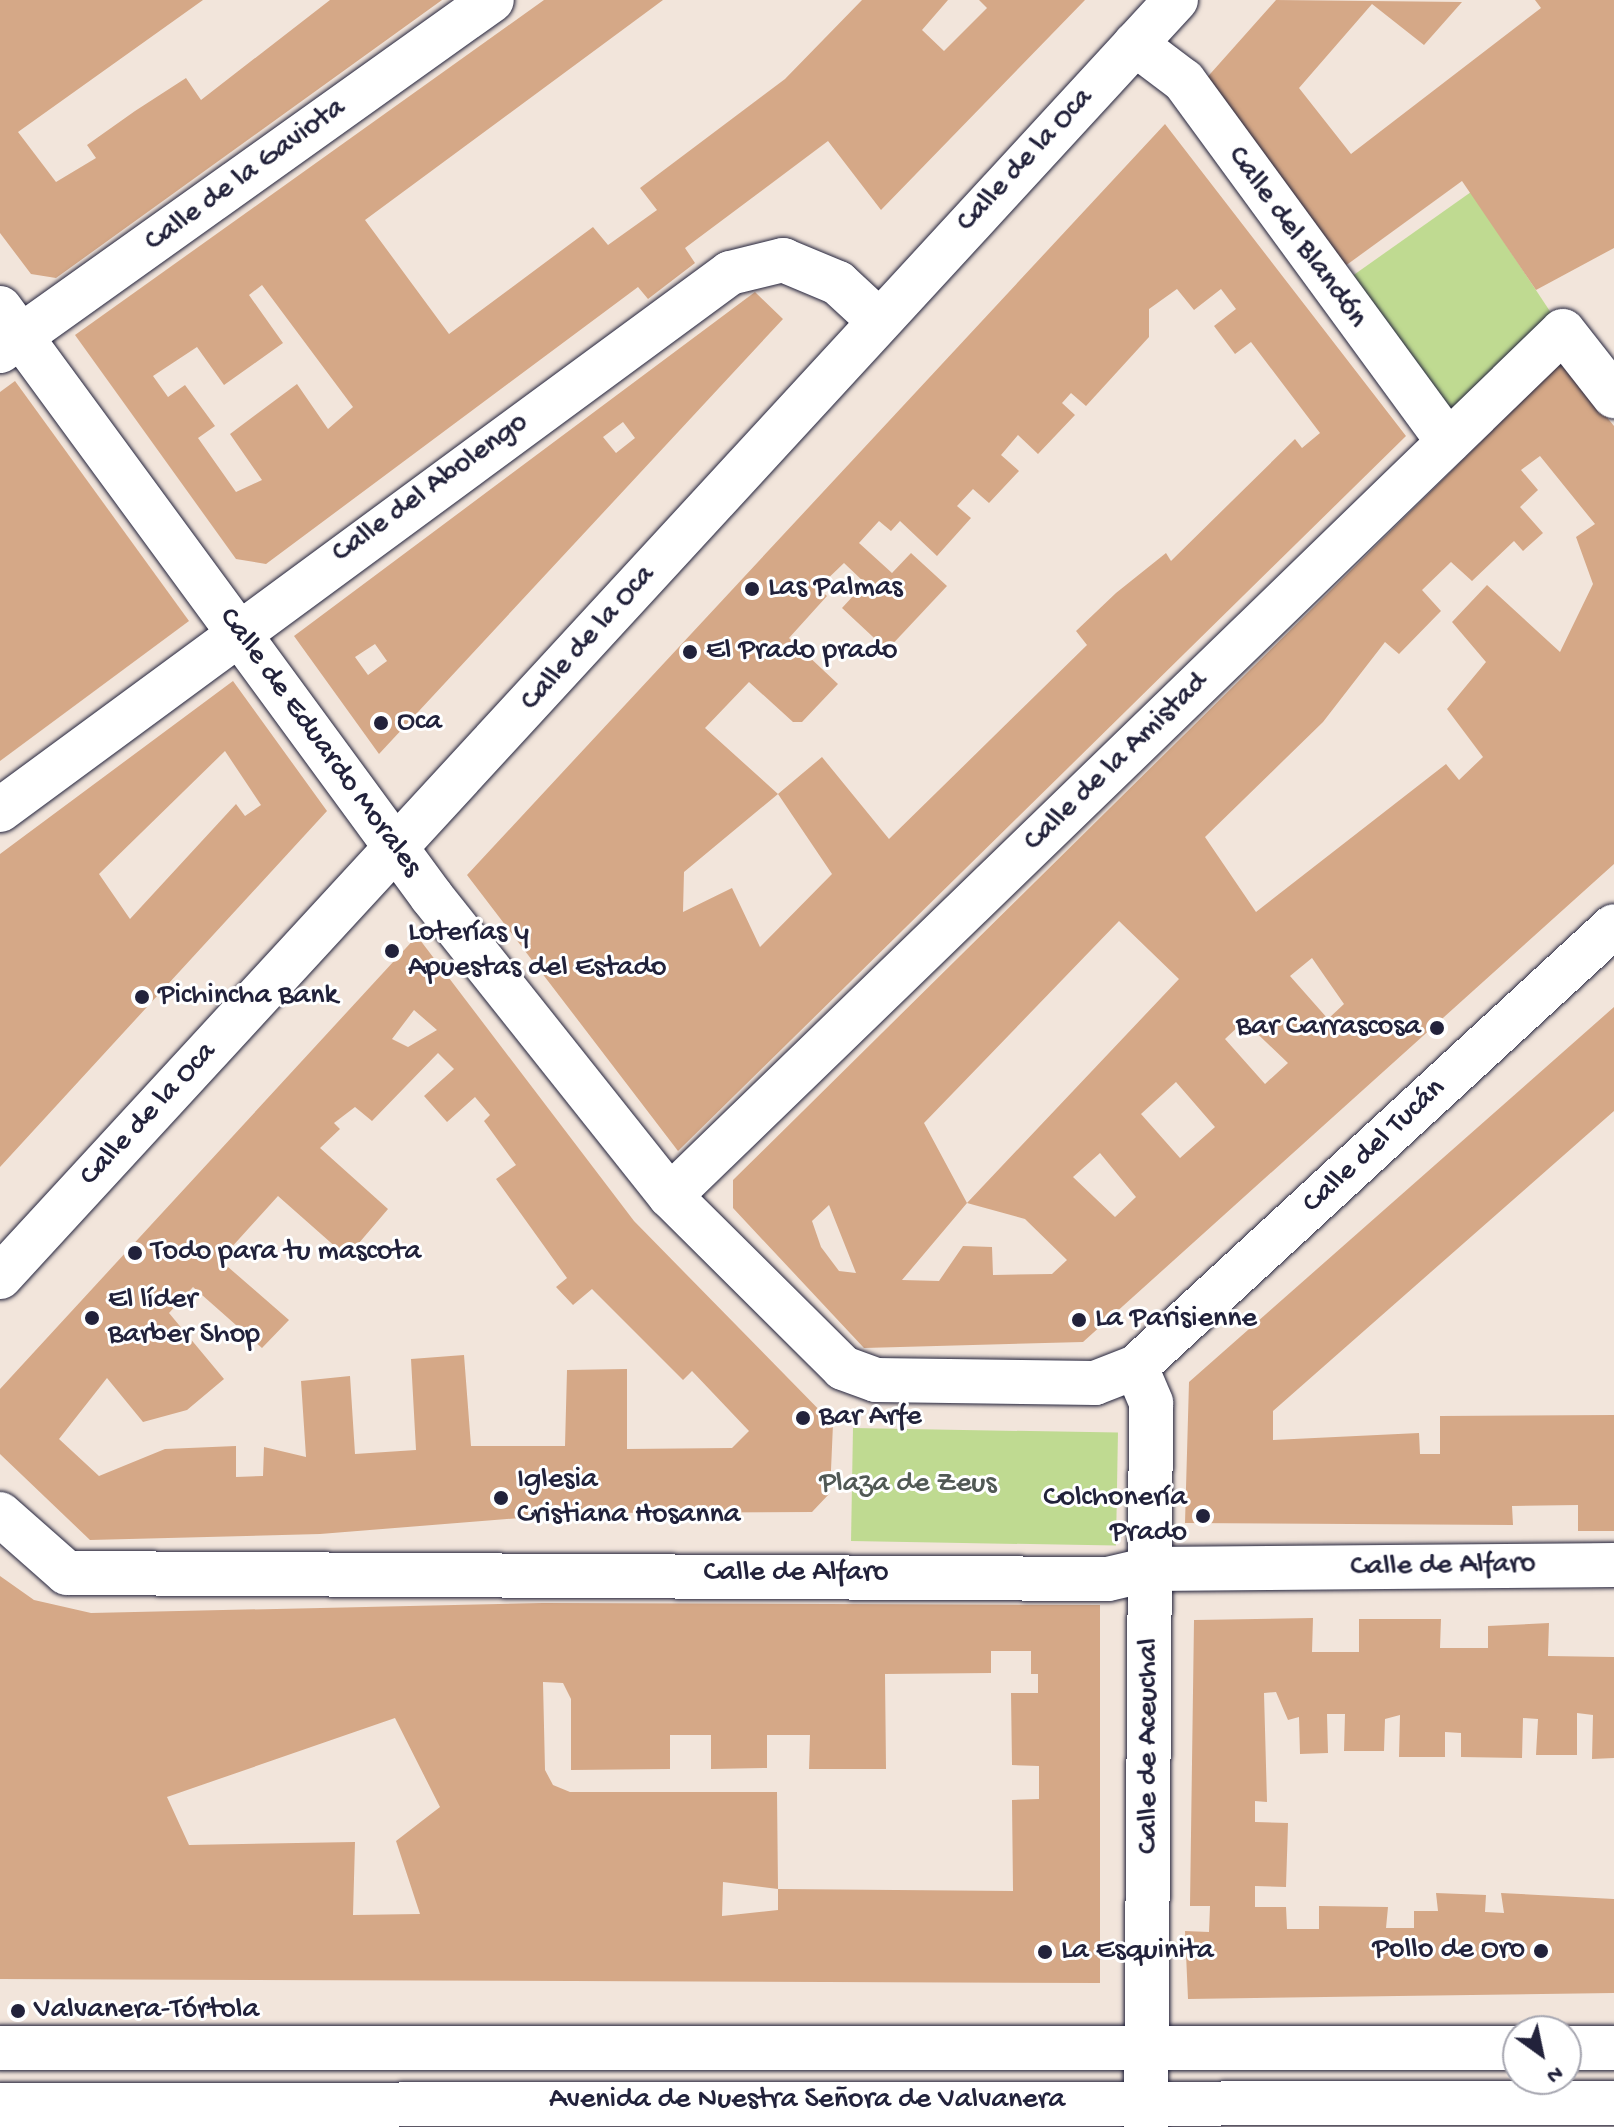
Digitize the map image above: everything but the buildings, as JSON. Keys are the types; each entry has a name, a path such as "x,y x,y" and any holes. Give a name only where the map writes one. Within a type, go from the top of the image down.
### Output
{"street":[{"name":"Calle de la Gaviota","path":"7,332 492,0"},
{"name":"Calle de la Oca","path":"0,1277 878,320 1176,0"},
{"name":"Calle del Blandón","path":"1135,44 1184,81 1448,442"},
{"name":"Calle del Abolengo","path":"0,810 236,630 730,273 783,260 838,283 878,320"},
{"name":"Calle de la Amistad","path":"670,1196 1563,331 1614,396"},
{"name":"Calle de Eduardo Morales","path":"7,332 236,630 395,849 670,1196 854,1372 876,1380 1095,1383 1136,1367"},
{"name":"Calle del Tucán","path":"1136,1367 1614,926"},
{"name":"Calle de Aceuchal","path":"1136,1367 1151,1403 1145,2116"},
{"name":"Calle de Alfaro","path":"0,1514 67,1573 1108,1579 1151,1569 1614,1565"},
{"name":"Avenida de Nuestra Señora de Valvanera","path":"0,2048 1502,2048"},
{"path":"1582,2048 1614,2048"},
{"name":"Avenida de Nuestra Señora de Valvanera","path":"0,2105 176,2116 1145,2116 1614,2103"}],"green space":[{"path":"1471,192 1563,331 1448,442 1331,291"},
{"name":"Plaza de Zeus","path":"853,1428 1118,1433 1116,1546 851,1541"}],"place":[{"name":"Las Palmas","path":"752,589"},
{"name":"El Prado prado","path":"690,652"},
{"name":"Oca","path":"381,723"},
{"name":"Loterías y Apuestas del Estado","path":"392,951"},
{"name":"Pichincha Bank","path":"142,997"},
{"name":"Bar Carrascosa","path":"1437,1028"},
{"name":"Todo para tu mascota","path":"135,1253"},
{"name":"El líder Barber Shop","path":"92,1318"},
{"name":"La Parisienne","path":"1079,1320"},
{"name":"Bar Arfe","path":"803,1418"},
{"name":"Iglesia Cristiana Hosanna","path":"501,1498"},
{"name":"Colchonería Prado","path":"1203,1516"},
{"name":"Pollo de Oro","path":"1541,1951"},
{"name":"La Esquinita","path":"1045,1952"},
{"name":"Valvanera-Tórtola","path":"18,2011"}]}
